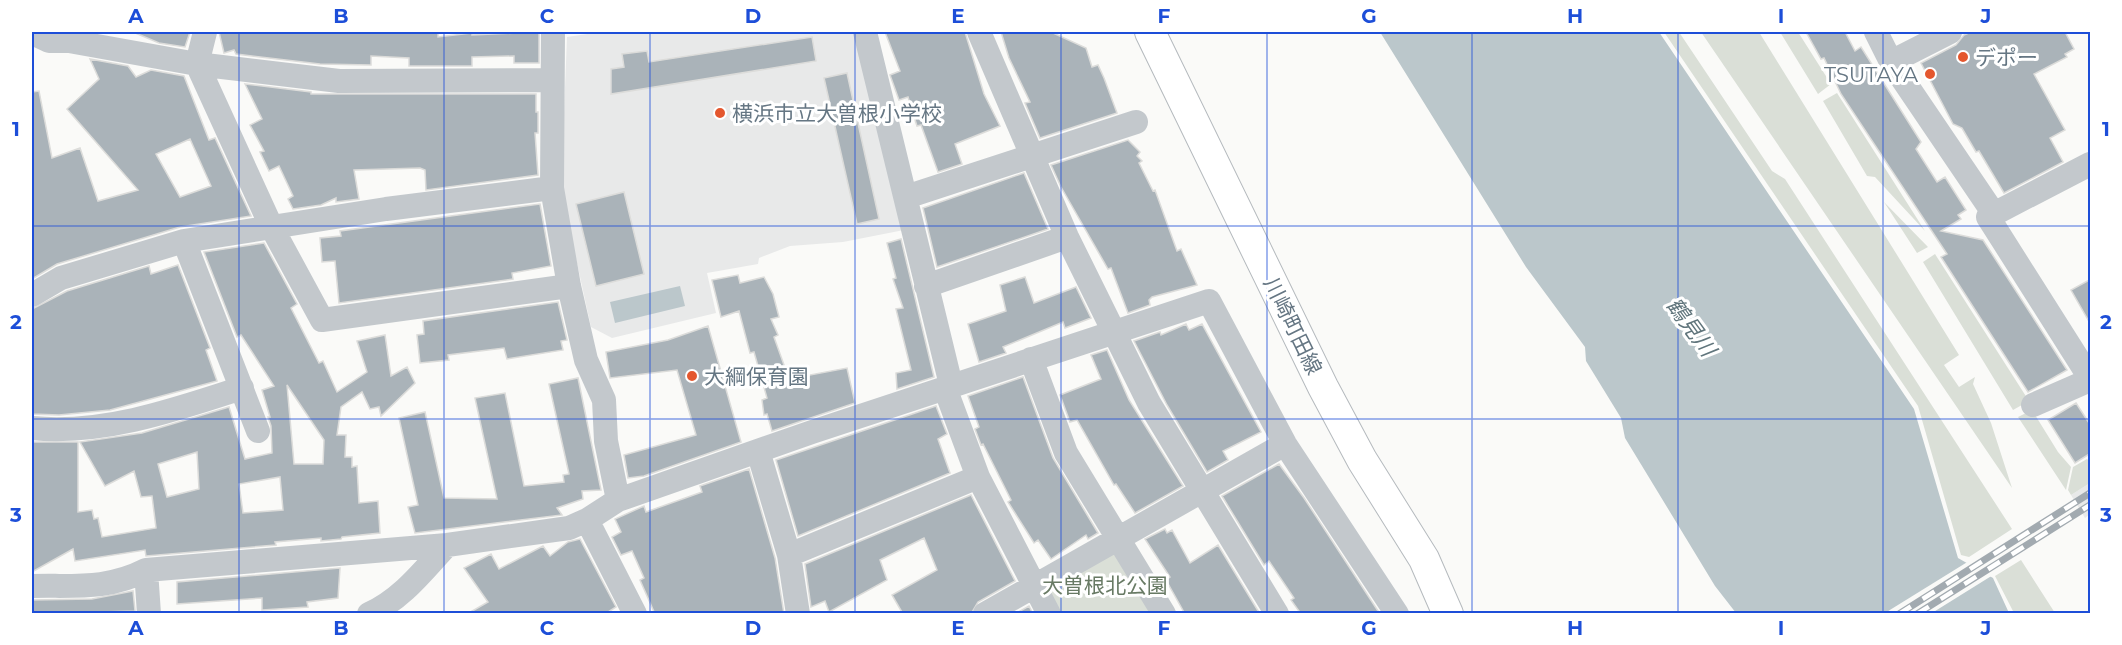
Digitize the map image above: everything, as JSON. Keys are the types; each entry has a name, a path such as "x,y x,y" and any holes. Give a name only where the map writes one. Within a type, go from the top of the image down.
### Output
{"main road":[{"name":"川崎町田線","path":"1150,32 1323,387 1362,460 1424,559 1448,614"}],"street":[{"path":"204,32 196,64 271,226 322,320 569,286"},
{"path":"553,32 552,188 569,286 586,360 604,400 606,441 618,500"},
{"path":"865,32 951,385 948,396 978,477 1049,614"},
{"path":"979,32 1067,237 1149,403 1277,614"},
{"path":"1876,32 1891,62 1994,213"},
{"path":"1891,62 1950,32"},
{"path":"32,33 49,41 69,42 196,64 339,81 552,80"},
{"path":"906,197 1136,122"},
{"path":"2033,405 2091,379 1988,217 2091,164"},
{"path":"32,295 62,278 184,241 271,226 552,188"},
{"path":"926,286 1067,237"},
{"path":"184,241 258,431"},
{"path":"32,586 89,587 125,580 146,570 447,545 569,528 587,520 618,500 951,385 1209,301 1285,444 1397,614"},
{"path":"1031,359 1066,453 1164,614"},
{"path":"32,428 49,430 116,423 178,409 242,388"},
{"path":"986,614 1285,444"},
{"path":"758,451 789,555 798,614"},
{"path":"789,555 978,477"},
{"path":"587,520 635,614"},
{"path":"369,614 386,606 402,594 447,545"},
{"path":"146,570 149,614"}],"shaded area":[{"name":"横浜市立大曽根小学校","path":"601,32 856,32 904,230 843,242 790,246 759,258 758,264 707,273 716,313 612,338 591,327 561,190 567,37"},
{"path":"2090,483 2090,514 2085,518 2071,495"}],"green space":[{"path":"1664,32 1679,32 1772,171 1785,179 2012,529 1969,557 1961,555 1918,406"},
{"path":"1701,32 1759,32 1959,355 1944,365 1959,387 1975,377 1973,384 1991,423 2012,488"},
{"path":"1780,32 1798,32 1831,84 1818,94"},
{"path":"1837,93 1925,231 1875,177 1867,176 1823,101"},
{"path":"1884,202 1928,247 1917,253"},
{"path":"1935,254 2029,401 2013,410 1923,262"},
{"path":"2032,410 2058,452 2071,467 2066,490 2018,417"},
{"path":"2087,459 2090,462 2090,483 2071,495 2068,490 2073,467"},
{"name":"大曽根北公園","path":"1117,547 1158,613 1062,613 1048,591"},
{"path":"2021,560 2055,613 2014,613 1995,576"}],"water":[{"name":"鶴見川","path":"1380,32 1659,32 1914,409 1958,558 1993,578 2009,613 1736,613 1715,586 1625,438 1621,418 1586,361 1585,347 1526,267"},
{"path":"680,286 685,306 615,323 610,302"}],"pier":[{"path":"1969,561 1993,575 1932,613 1885,613"}],"building":[{"path":"133,32 190,32 185,47 159,43"},
{"path":"219,32 417,32 438,33 438,37 472,33 472,35 539,32 539,63 514,63 514,56 472,57 472,66 409,66 409,58 371,56 371,65 320,64 236,54 234,50 224,53"},
{"path":"885,32 965,32 984,94 1000,126 955,144 962,164 938,172 921,125 917,126 908,97 899,100 890,75 900,71"},
{"path":"1001,32 1051,32 1086,48 1092,67 1098,65 1117,113 1040,138 1025,103 1030,102 1009,58"},
{"path":"1806,32 1845,32 1855,51 1861,47 1921,142 1916,149 1937,182 1945,177 1966,210 1958,215 1961,219 1941,231 1983,240 2067,370 2028,392 1941,257 1947,254 1841,94 1824,58 1821,59"},
{"path":"1971,32 2065,32 2074,49 2065,54 2067,57 2034,74 2065,130 2050,138 2063,162 2004,193 1962,128 1953,124 1921,63 1956,45 1964,35"},
{"path":"812,37 816,61 611,94 611,69 624,67 622,54 647,51 649,62"},
{"path":"90,59 128,66 136,77 151,70 184,76 209,140 215,138 251,216 180,227 57,264 32,279 32,92 39,91 52,158 80,148 98,201 138,190 67,109 99,79","holes":["190,139 211,186 180,197 156,154"]},
{"path":"847,73 879,219 857,224 824,78"},
{"path":"245,84 311,92 311,94 536,94 538,133 535,133 538,175 426,190 425,170 420,168 354,170 359,199 336,202 336,198 321,205 293,209 288,199 293,196 279,166 269,171 260,152 264,151 250,125 262,119"},
{"path":"1128,140 1140,152 1137,156 1142,161 1139,163 1153,191 1155,190 1177,251 1181,249 1197,285 1152,297 1149,300 1150,305 1128,313 1111,268 1108,269 1061,187 1051,165"},
{"path":"1024,173 1048,229 937,267 923,208"},
{"path":"624,192 644,274 596,286 576,204"},
{"path":"540,204 551,266 512,273 513,279 339,303 335,261 322,262 320,238 341,236 340,231"},
{"path":"901,239 934,377 897,389 896,373 911,370 896,309 903,308 893,279 896,278 887,243"},
{"path":"264,243 297,304 291,308 319,363 323,361 337,392 367,372 357,341 385,335 391,376 407,367 415,383 381,416 379,407 370,409 362,392 341,407 337,435 346,435 345,457 352,457 352,467 357,466 359,503 378,501 380,533 321,541 321,538 275,542 276,545 146,556 145,550 75,561 73,549 32,572 32,442 78,442 78,512 92,510 94,519 98,518 102,537 156,528 152,496 141,497 134,471 105,486 80,442 142,433 229,407 245,459 272,453 271,426 268,417 270,417 262,390 274,386 241,335 237,337 204,252","holes":["287,385 324,440 323,464 294,464","197,452 199,489 167,497 158,464","280,477 283,510 243,513 239,484"]},
{"path":"178,265 210,348 206,350 217,381 110,410 59,415 32,414 32,309 67,291 149,266 151,274"},
{"path":"738,275 740,283 764,277 773,294 779,317 771,319 778,335 774,337 789,379 847,368 855,403 772,431 767,414 764,415 762,400 767,398 754,352 750,353 739,311 721,317 712,280"},
{"path":"1025,277 1034,303 1076,287 1091,318 1065,328 1063,322 1003,347 1006,353 979,362 968,324 1006,311 1000,285"},
{"path":"2091,279 2091,325 2071,290"},
{"path":"558,302 567,340 561,341 563,350 507,359 504,348 448,355 449,360 420,363 417,335 424,334 423,321"},
{"path":"1186,324 1189,330 1202,324 1261,432 1223,451 1228,460 1207,472 1167,405 1134,341 1160,332 1161,335"},
{"path":"708,326 741,442 644,476 628,478 624,455 696,435 677,370 610,378 606,352 668,340"},
{"path":"1107,350 1129,400 1183,486 1135,513 1116,484 1114,485 1077,420 1070,422 1060,395 1101,379 1091,355"},
{"path":"1023,377 1053,458 1098,533 1088,539 1086,535 1051,559 1038,540 1034,543 1008,502 1011,500 983,444 981,445 975,429 979,427 968,396"},
{"path":"578,378 601,490 582,491 583,499 557,508 562,515 415,533 408,507 418,505 399,418 425,412 444,498 497,499 475,398 505,393 524,486 564,482 563,475 569,474 549,384"},
{"path":"2076,403 2091,426 2091,453 2075,463 2048,420"},
{"path":"936,406 947,434 938,439 950,473 798,536 776,460"},
{"path":"1279,464 1380,614 1301,614 1291,600 1294,598 1269,561 1264,565 1222,496"},
{"path":"749,469 775,558 784,614 655,614 640,580 644,578 632,551 621,555 612,537 621,532 615,519 644,506 646,512 702,492 700,486"},
{"path":"971,495 1015,581 978,602 971,614 903,614 892,595 937,570 924,538 880,560 887,580 829,612 825,601 811,607 805,564"},
{"path":"1165,529 1167,533 1172,530 1190,563 1218,545 1260,614 1185,614 1166,580 1170,577 1145,539"},
{"path":"580,539 616,607 605,614 467,614 488,602 464,568 491,554 499,569 543,546 550,556 568,542"},
{"path":"340,568 338,598 307,602 308,607 262,610 262,598 177,604 177,582"},
{"path":"133,591 135,611 32,614 32,600 92,599"},
{"path":"1029,606 1033,614 1015,614"}],"railway":[{"path":"1899,614 2090,493"},
{"path":"1917,614 2090,505"}],"place":[{"name":"デポー","path":"1963,57"},
{"name":"TSUTAYA","path":"1930,74"},
{"name":"横浜市立大曽根小学校","path":"720,113"},
{"name":"大綱保育園","path":"692,376"}]}
